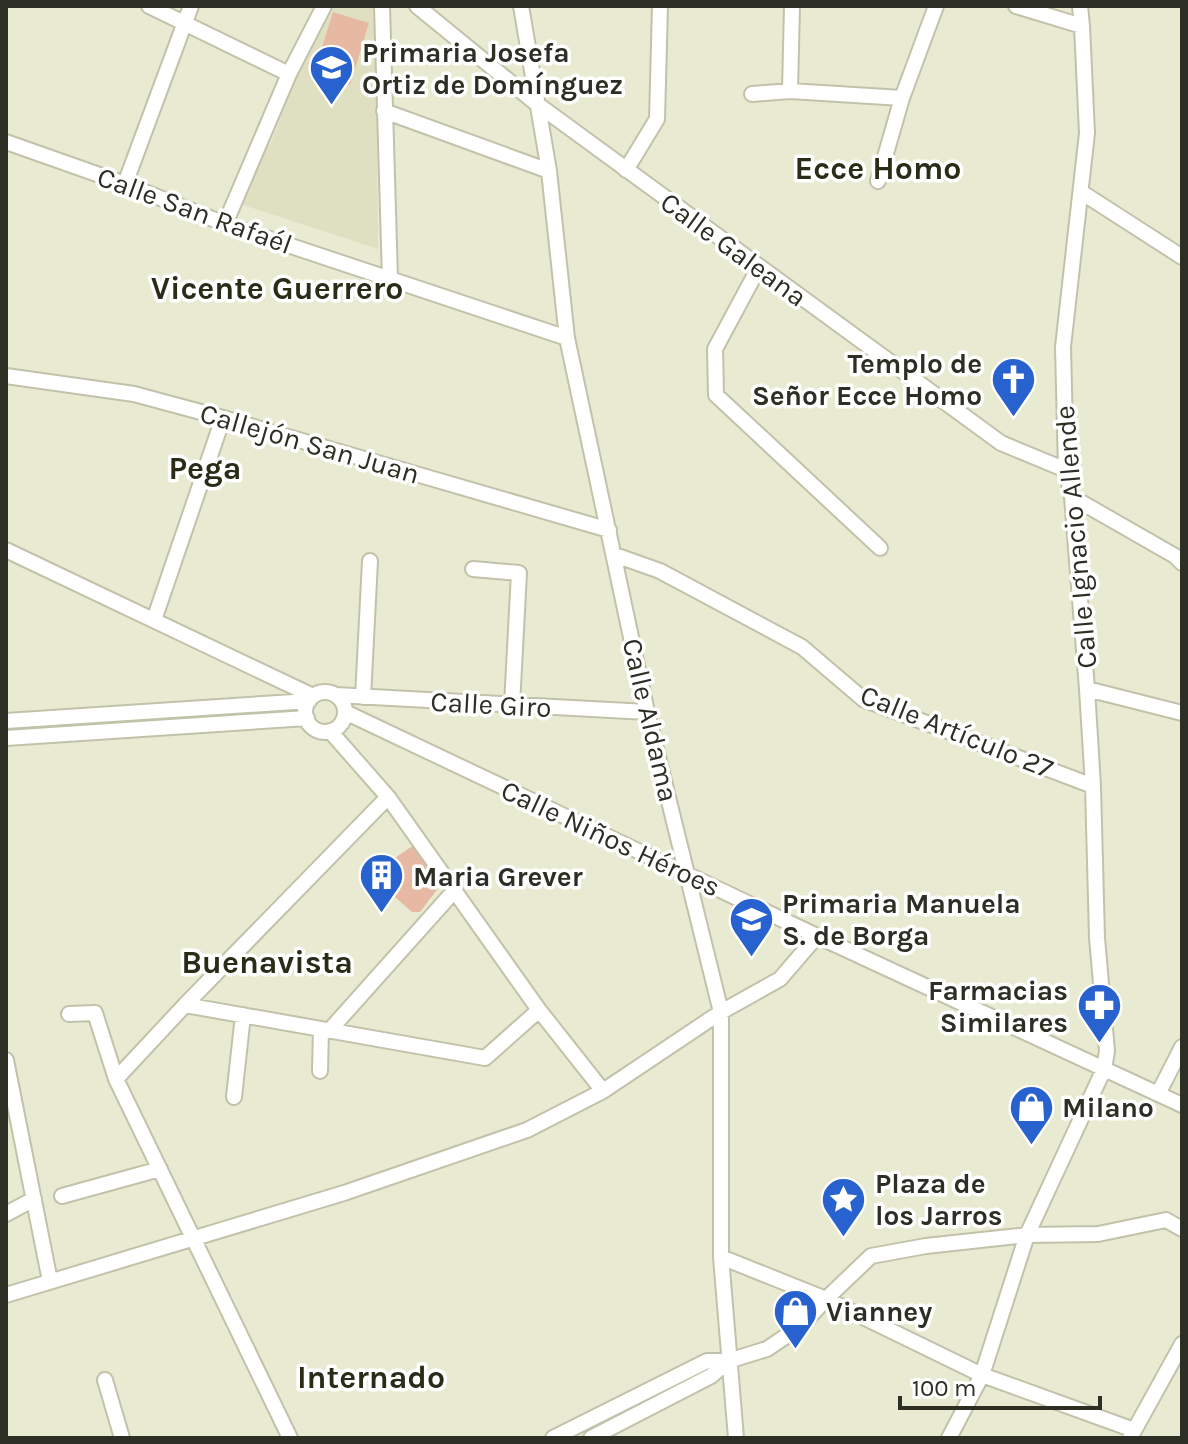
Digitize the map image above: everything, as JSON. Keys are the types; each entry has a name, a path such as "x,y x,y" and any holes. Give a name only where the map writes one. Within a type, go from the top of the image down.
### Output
{"street":[{"path":"149,6 289,74"},
{"path":"125,184 191,6"},
{"path":"225,224 289,74 324,6"},
{"path":"382,6 390,279"},
{"name":"Calle Galeana","path":"417,6 537,104 1001,443 1066,470"},
{"name":"Calle Aldama","path":"521,6 549,171 567,338 647,712 721,1012 721,1257 736,1438"},
{"path":"626,170 657,119 660,6"},
{"path":"790,91 792,6"},
{"path":"878,181 902,98 936,6"},
{"path":"1016,6 1082,26"},
{"name":"Calle Ignacio Allende","path":"1080,6 1087,133 1063,347 1066,470 1072,497 1093,786 1097,938 1107,1051 1104,1069"},
{"path":"752,94 790,91 902,98"},
{"path":"384,111 549,171"},
{"name":"Calle San Rafaél","path":"6,142 225,224 567,338"},
{"path":"1081,192 1182,257"},
{"path":"759,267 715,349 716,395 880,548"},
{"name":"Callejón San Juan","path":"6,376 134,394 609,530"},
{"path":"154,620 223,418"},
{"path":"1072,497 1175,556 1182,563"},
{"path":"6,550 311,698"},
{"name":"Calle Artículo 27","path":"615,555 660,571 802,647 863,699 1093,786"},
{"path":"363,697 370,561"},
{"path":"473,569 519,573 512,705"},
{"path":"1087,689 1182,713"},
{"path":"6,721 311,698 324,692 336,695 344,705 345,712 340,724 330,731 313,727 307,718 306,706 311,698"},
{"name":"Calle Giro","path":"336,695 647,712"},
{"name":"Calle Niños Héroes","path":"345,712 1182,1105"},
{"path":"6,738 307,718"},
{"path":"330,731 388,797 539,1010 603,1091"},
{"path":"116,1079 388,797"},
{"path":"320,1071 325,1030 455,890"},
{"path":"6,1295 344,1193 527,1130 603,1091 721,1012 780,979 817,936"},
{"path":"185,1005 485,1058 539,1010"},
{"path":"69,1014 95,1013 116,1079 290,1438"},
{"path":"234,1097 243,1015"},
{"path":"1158,1094 1182,1047"},
{"path":"6,1060 50,1281"},
{"path":"949,1438 982,1375 1027,1235 1104,1069"},
{"path":"62,1196 160,1169"},
{"path":"6,1214 34,1199"},
{"path":"553,1438 707,1361 728,1361 767,1349 801,1326 871,1256 926,1246 1027,1235 1098,1234 1166,1220 1182,1229"},
{"path":"721,1257 826,1299 982,1375 1132,1434 1182,1344"},
{"path":"591,1438 711,1376 728,1361"},
{"path":"105,1380 122,1438"}],"shaded area":[{"name":"Primaria Josefa Ortiz de Domínguez","path":"334,6 376,6 378,249 240,204 264,144 270,145 299,71"},
{"path":"333,12 369,23 350,85 314,73"},
{"path":"414,845 443,882 420,912 412,912 372,877 377,870"}],"place":[{"name":"Primaria Josefa Ortiz de Domínguez","path":"331,107"},
{"name":"Templo de Señor Ecce Homo","path":"1013,418"},
{"name":"Maria Grever","path":"382,915"},
{"name":"Primaria Manuela S. de Borga","path":"751,958"},
{"name":"Farmacias Similares","path":"1099,1045"},
{"name":"Milano","path":"1031,1146"},
{"name":"Plaza de los Jarros","path":"844,1238"},
{"name":"Vianney","path":"795,1350"}],"district":[{"name":"Ecce Homo","path":"878,168"},
{"name":"Vicente Guerrero","path":"277,288"},
{"name":"Pega","path":"205,468"},
{"name":"Buenavista","path":"267,962"},
{"name":"Internado","path":"371,1377"}]}
